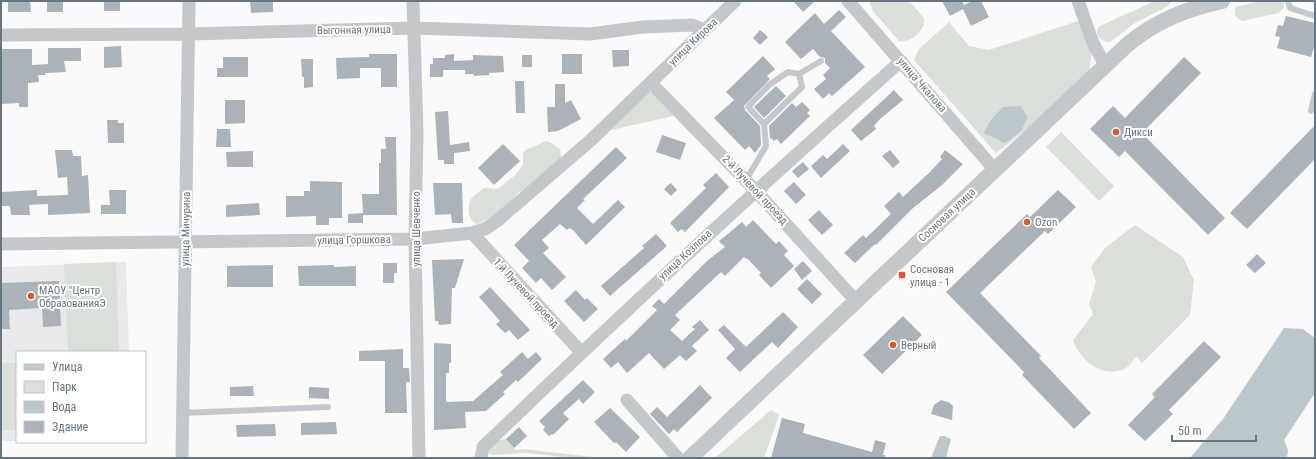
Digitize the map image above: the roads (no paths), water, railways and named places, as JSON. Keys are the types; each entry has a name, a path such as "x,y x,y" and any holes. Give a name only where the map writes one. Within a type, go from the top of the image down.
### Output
{"street":[{"name":"улица Мичурина","path":"182,458 190,1"},
{"name":"улица Шевченко","path":"413,1 417,132 415,239 418,458"},
{"name":"улица Кирова","path":"651,83 735,1"},
{"name":"улица Чкалова","path":"848,1 901,60 994,170"},
{"path":"1078,1 1093,43 1105,65"},
{"name":"Сосновая улица","path":"690,458 1139,34 1156,24 1194,7 1222,1"},
{"name":"Выгонная улица","path":"1,35 189,34 414,28 590,34 650,26 692,25 705,30"},
{"name":"улица Козлова","path":"481,458 483,447 581,352 755,190 901,60"},
{"name":"улица Горшкова","path":"1,244 415,239 472,233 485,229 513,208 591,140 651,83"},
{"name":"2-й Лучевой проезд","path":"651,83 746,180 856,301"},
{"name":"1-й Лучевой проезд","path":"472,233 581,352"},
{"path":"627,400 678,458"}],"lane":[{"path":"1288,1 1290,8 1315,16"},
{"path":"746,180 766,146 764,124 748,107 769,85 788,72 799,74 821,61"},
{"path":"764,124 802,87 799,74"},
{"path":"1311,111 1315,94"},
{"path":"183,412 328,407"}],"water":[{"path":"1020,106 1028,117 1021,131 1005,143 984,133 990,121 1003,107"},
{"path":"1284,328 1303,329 1315,338 1315,393 1284,440 1288,450 1287,458 1190,458 1223,419"},
{"path":"940,436 945,436 951,439 946,458 931,458"}],"place":[{"name":"Дикси","path":"1116,132"},
{"name":"Ozon","path":"1027,222"},
{"name":"Сосновая улица - 1","path":"902,275"},
{"name":"МАОУ \"Центр ОбразованияЭ","path":"31,296"},
{"name":"Верный","path":"893,345"}]}
